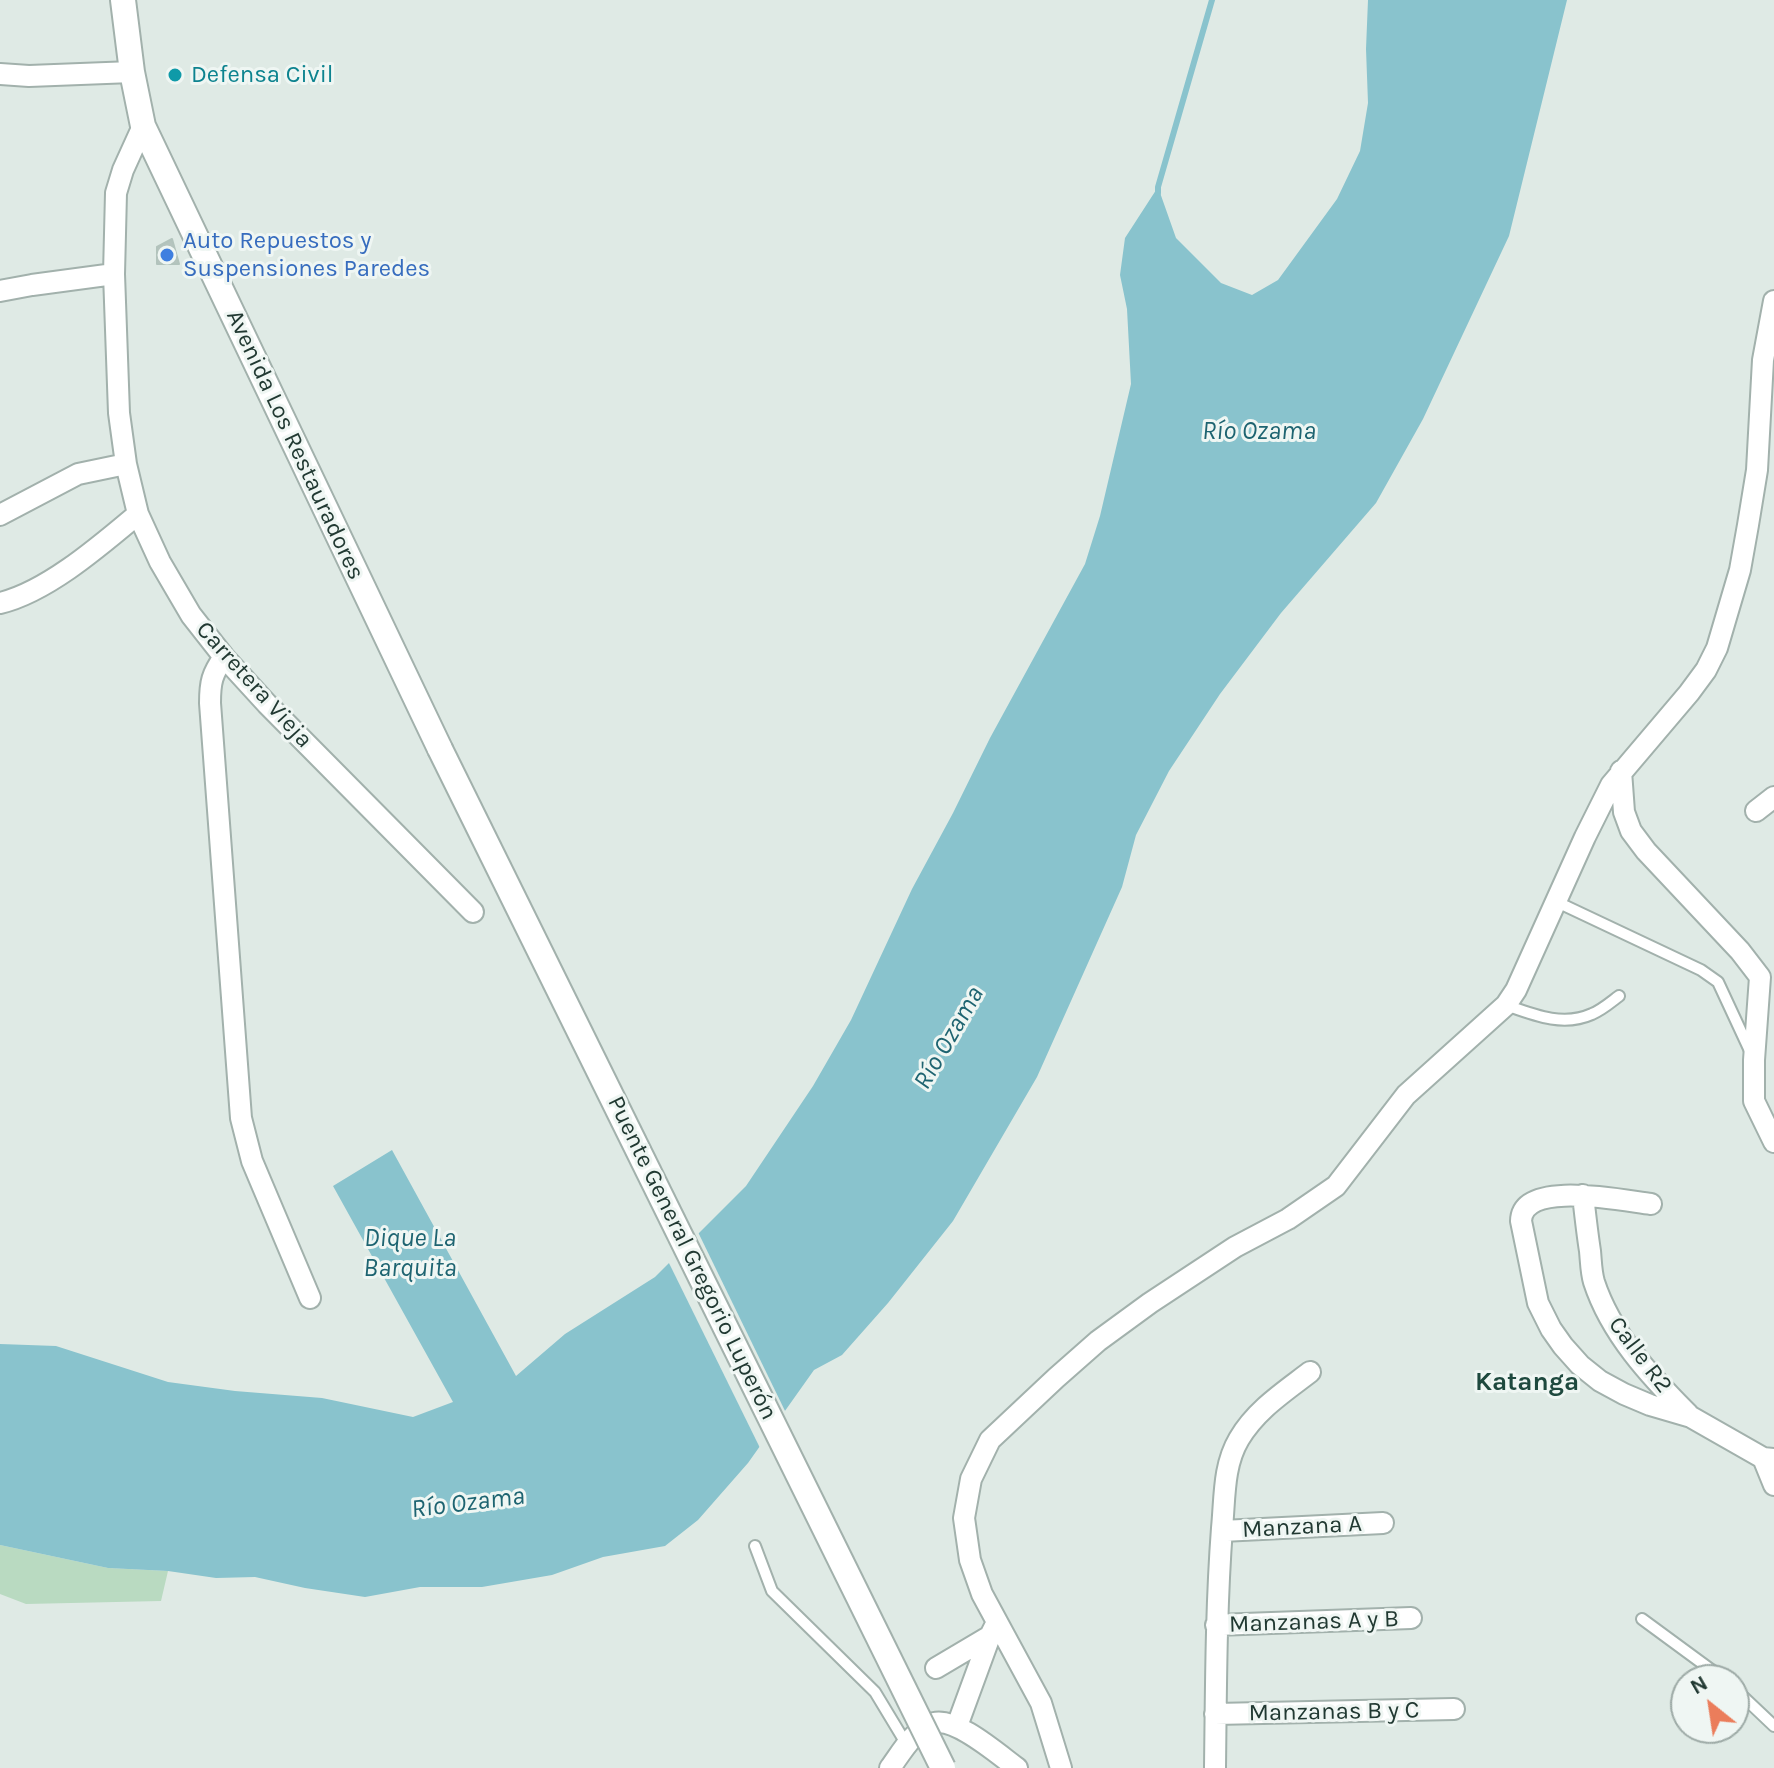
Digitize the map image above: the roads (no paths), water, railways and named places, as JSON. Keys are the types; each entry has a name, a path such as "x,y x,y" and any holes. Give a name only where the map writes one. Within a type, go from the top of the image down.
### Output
{"street":[{"name":"Avenida Los Restauradores","path":"123,0 143,126 440,749"},
{"path":"0,74 29,76 132,72"},
{"name":"Carretera Vieja","path":"143,126 116,193 114,274 119,413 126,464 138,514 183,602 224,657 473,912"},
{"path":"0,291 114,274"},
{"path":"1061,1768 1041,1703 994,1629 970,1560 964,1518 971,1479 990,1440 1088,1350 1150,1303 1336,1186 1406,1095 1506,1005 1516,990 1601,803 1621,771 1689,693 1717,648 1740,570 1753,498 1763,360 1774,301"},
{"path":"0,515 78,474 126,464"},
{"path":"0,603 22,596 50,579 138,514"},
{"path":"224,657 213,673 210,703 241,1118 252,1161 310,1298"},
{"name":"Puente General Gregorio Luperón","path":"440,749 943,1768"},
{"path":"1621,771 1624,812 1631,831 1740,951 1774,995"},
{"path":"1756,811 1774,797"},
{"path":"1760,977 1754,1101 1774,1142"},
{"path":"1651,1204 1583,1195 1537,1200 1524,1208 1521,1221 1538,1303 1563,1346 1600,1381 1650,1405 1691,1417 1769,1459 1774,1485"},
{"name":"Calle R2","path":"1583,1195 1593,1279 1604,1307 1636,1357 1691,1417"},
{"path":"1215,1768 1216,1625 1228,1462 1250,1423 1267,1405 1310,1372"},
{"name":"Manzana A","path":"1222,1531 1383,1523"},
{"name":"Manzanas A y B","path":"1216,1625 1411,1618"},
{"path":"936,1668 994,1629"},
{"path":"957,1726 994,1629"},
{"name":"Manzanas B y C","path":"1215,1714 1454,1709"},
{"path":"890,1768 919,1731 935,1722 957,1726 1017,1768"}],"lane":[{"path":"1557,902 1701,970 1718,982 1754,1060"},
{"path":"1506,1005 1541,1018 1567,1021 1592,1014 1619,996"},
{"path":"755,1546 772,1591 875,1692 907,1745"},
{"path":"1642,1619 1703,1664"},
{"path":"1750,1703 1774,1726"}],"water":[{"name":"Río Ozama","path":"1368,0 1567,0 1509,236 1423,419 1376,503 1281,613 1220,694 1169,771 1136,835 1122,887 1037,1077 953,1221 842,1355 814,1370 748,1463 698,1520 665,1546 603,1557 552,1575 482,1587 420,1587 365,1597 255,1577 216,1578 168,1571 108,1568 0,1545 0,1344 56,1346 168,1382 322,1398 413,1417 453,1402 333,1186 392,1150 516,1376 565,1334 655,1277 746,1186 813,1086 851,1020 912,889 1085,564 1100,516 1131,384 1127,309 1120,275 1125,238 1158,187 1176,238 1221,283 1252,295 1278,280 1337,199 1360,151 1368,103"}],"waterway":[{"path":"1158,193 1212,0"}],"place":[{"name":"Defensa Civil","path":"175,75"},
{"name":"Auto Repuestos y Suspensiones Paredes","path":"167,255"}],"district":[{"name":"Katanga","path":"1527,1383"}],"water label":[{"name":"Dique La Barquita","path":"410,1254"}]}
